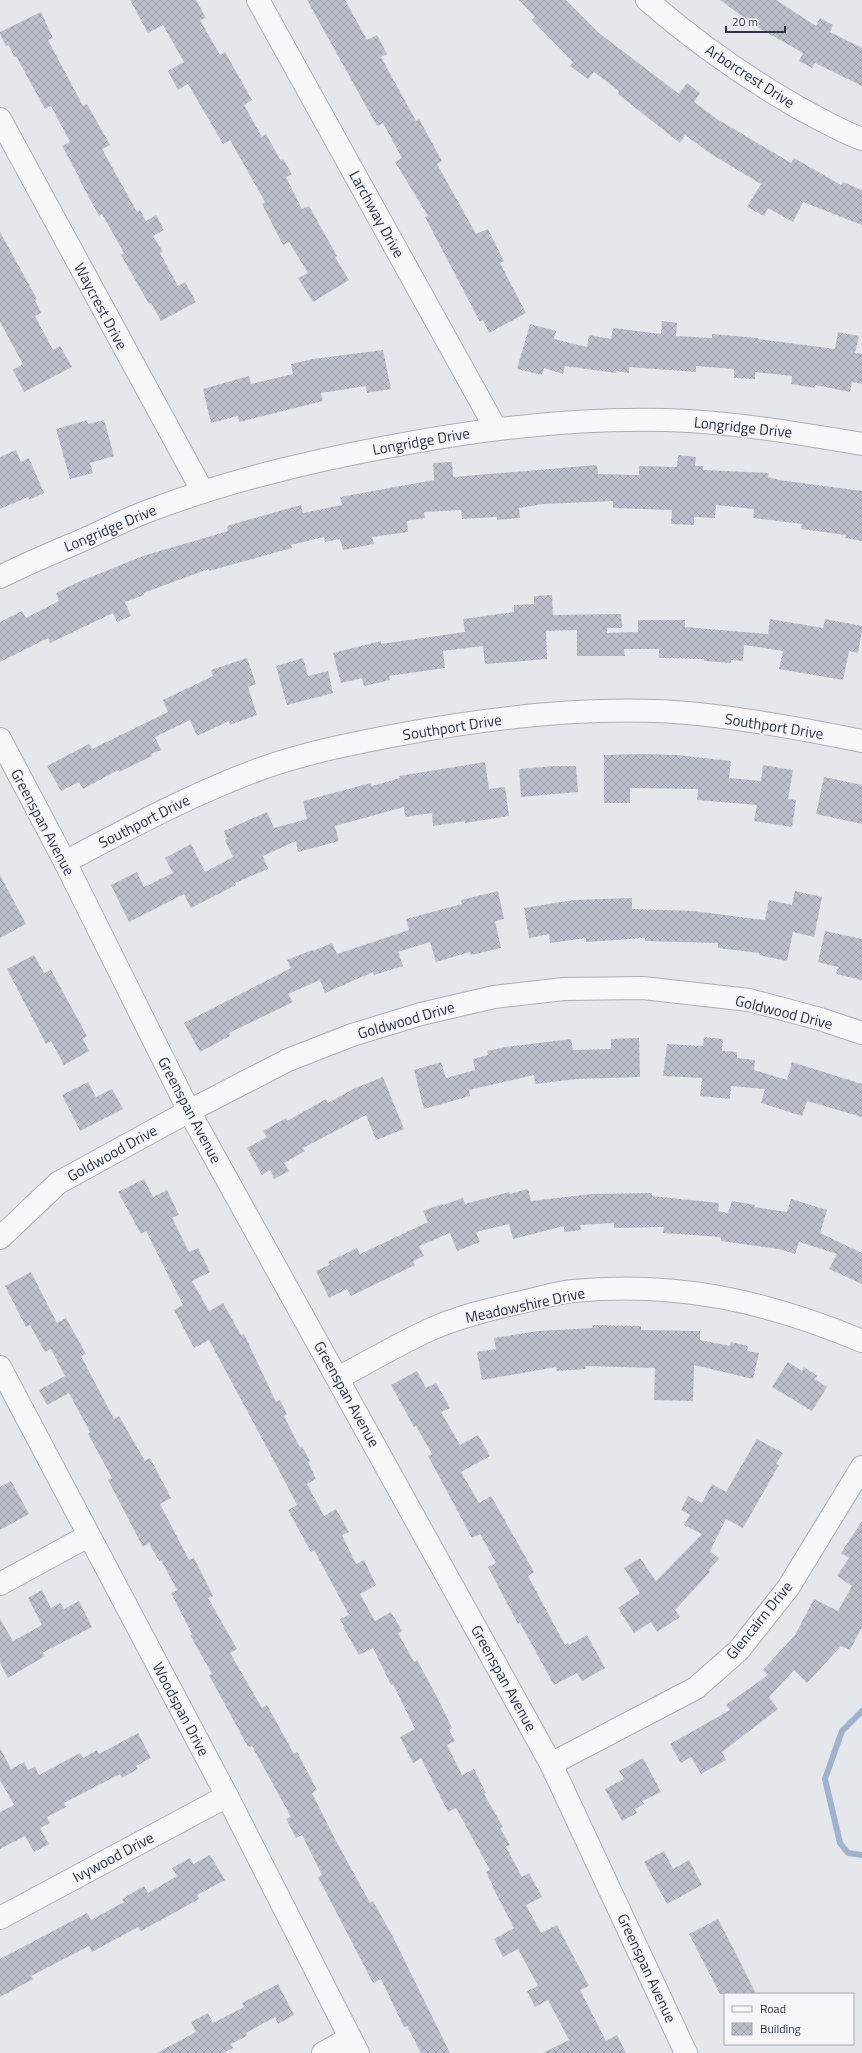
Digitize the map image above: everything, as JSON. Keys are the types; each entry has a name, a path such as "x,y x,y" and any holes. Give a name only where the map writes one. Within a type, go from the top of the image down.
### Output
{"street":[{"name":"Larchway Drive","path":"258,0 496,429"},
{"name":"Arborcrest Drive","path":"647,0 685,33 767,90 843,132 862,139"},
{"name":"Waycrest Drive","path":"0,119 203,492"},
{"name":"Longridge Drive","path":"0,577 150,510 203,492 244,480 358,452 496,429 580,422 665,420 740,425 862,444"},
{"name":"Southport Drive","path":"65,862 176,804 262,768 304,754 435,728 523,716 629,711 697,714 790,726 862,741"},
{"name":"Greenspan Avenue","path":"0,739 65,862 189,1111 552,1764 686,2053"},
{"name":"Goldwood Drive","path":"0,1238 58,1183 189,1111 288,1060 352,1035 421,1014 494,997 564,989 643,988 749,1000 820,1019 862,1033"},
{"name":"Meadowshire Drive","path":"338,1378 428,1330 474,1313 571,1291 630,1288 686,1291 766,1306 816,1322 862,1341"},
{"name":"Woodspan Drive","path":"0,1367 88,1536 227,1796 354,2045"},
{"name":"Glencairn Drive","path":"552,1764 696,1688 739,1650 788,1588 862,1467"},
{"path":"0,1584 88,1536"},
{"name":"Ivywood Drive","path":"0,1918 227,1796"},
{"path":"323,2053 354,2045"}],"building":[{"path":"130,0 196,0 206,18 200,20 220,55 225,52 252,100 244,105 262,137 266,134 281,161 283,159 292,174 286,177 302,209 309,206 337,256 335,257 349,280 313,302 298,278 308,273 289,242 283,245 262,204 265,202 230,140 223,144 188,84 178,90 168,71 184,62 163,25 148,33"},
{"path":"307,0 345,0 367,40 377,35 387,54 381,57 416,121 419,119 442,161 437,164 476,234 488,229 504,261 500,263 526,313 489,333 483,320 480,322 425,217 428,216 395,162 402,158 383,123 377,126"},
{"path":"519,0 566,0 599,33 679,94 687,83 700,93 694,102 717,119 791,163 794,158 841,185 843,182 862,190 862,225 803,202 793,222 768,208 764,216 747,207 761,184 711,154 685,135 680,143 618,94 619,91 594,72 588,79 570,66 573,62 532,20 535,17"},
{"path":"720,0 776,0 816,26 820,18 833,25 830,32 862,48 862,86 815,63 812,68 799,61 803,53 757,27"},
{"path":"41,12 53,38 48,40 83,106 87,104 110,145 102,149 137,212 140,210 146,221 156,215 164,230 153,236 163,252 160,253 178,286 185,282 196,302 161,321 151,303 149,304 121,255 124,253 102,214 99,216 62,146 70,142 51,106 45,109 16,56 14,57 9,45 6,46 0,34 0,32"},
{"path":"0,232 37,299 35,300 41,313 35,316 53,350 60,346 72,367 24,392 13,370 23,364 0,322"},
{"path":"662,321 677,323 676,336 712,338 712,334 758,338 835,349 838,332 859,336 855,353 862,354 862,384 852,382 850,392 815,385 815,388 791,384 792,376 755,372 755,379 734,378 734,369 696,366 696,372 629,367 629,373 616,371 616,373 565,366 563,374 544,368 542,375 517,369 530,324 556,331 554,339 587,347 589,335 611,339 613,328 661,334"},
{"path":"383,350 391,389 367,393 366,386 321,393 323,401 239,422 238,416 211,423 203,389 249,376 251,384 293,374 291,364 313,359"},
{"path":"87,420 88,424 104,420 114,456 90,463 93,473 70,479 56,429"},
{"path":"16,450 21,462 29,458 44,493 29,500 28,497 0,509 0,457"},
{"path":"678,455 696,457 695,466 703,466 703,470 769,473 768,477 779,480 862,491 862,541 845,538 846,535 801,529 802,524 753,518 754,509 716,505 715,518 694,517 694,525 671,524 672,510 613,508 613,501 543,504 519,508 520,518 497,520 497,517 462,519 461,510 424,512 425,518 407,521 408,532 372,537 374,544 343,550 340,539 325,542 324,537 291,545 292,548 209,571 209,569 143,593 144,595 125,602 131,616 117,622 113,613 50,643 48,638 0,662 0,622 22,611 26,618 59,601 56,593 76,583 143,556 228,531 227,526 258,517 301,505 303,513 342,505 340,497 434,480 433,463 452,462 453,477 597,465 598,474 639,475 639,466 677,467"},
{"path":"552,595 553,615 621,614 622,628 607,628 607,633 638,632 638,620 685,620 685,627 768,634 770,619 823,628 825,619 862,626 862,631 858,653 849,651 843,680 779,669 783,651 744,645 743,661 731,660 731,663 704,661 704,659 659,658 659,649 624,649 625,656 577,656 577,630 546,631 547,659 485,664 483,646 443,651 445,668 389,676 390,680 364,686 362,678 341,683 333,653 381,641 381,644 465,632 463,619 514,612 514,605 534,604 534,596"},
{"path":"247,658 256,684 248,687 257,715 230,725 229,721 197,736 190,720 155,737 161,750 151,754 152,756 119,772 118,770 83,789 79,782 61,791 47,766 89,744 92,749 168,712 163,700 213,676 211,670"},
{"path":"303,658 308,676 328,671 333,693 287,705 276,666"},
{"path":"604,755 677,755 731,761 729,778 761,781 763,765 793,770 788,799 796,800 792,827 754,821 757,805 697,800 698,789 630,788 630,803 604,803"},
{"path":"485,762 489,789 505,787 509,816 465,823 465,821 433,826 432,813 405,817 404,807 335,826 339,841 298,852 296,841 263,856 268,869 235,883 236,885 191,908 184,894 129,922 111,885 137,872 144,887 173,873 165,858 191,844 205,872 233,857 225,840 227,839 224,831 267,812 274,828 307,819 303,801 371,783 372,786 400,778 399,776"},
{"path":"576,766 578,792 521,797 519,769"},
{"path":"824,777 862,785 862,824 816,814"},
{"path":"0,875 26,924 0,938"},
{"path":"498,891 504,919 495,921 501,948 471,955 470,952 436,962 430,942 398,952 403,966 374,975 373,972 325,993 320,980 288,994 293,1002 229,1033 230,1036 200,1052 184,1023 291,968 287,960 332,943 337,954 409,930 406,919 462,904 461,900"},
{"path":"795,891 822,897 814,937 793,932 787,961 759,955 759,953 718,948 718,943 645,941 645,938 586,942 586,938 550,943 549,934 529,938 524,908 574,900 632,898 632,909 693,911 765,920 769,900 792,905"},
{"path":"825,931 862,939 862,980 836,974 838,967 818,962"},
{"path":"34,955 44,973 51,970 87,1036 83,1039 89,1051 64,1065 51,1041 46,1044 7,969"},
{"path":"704,1037 723,1039 722,1051 737,1052 737,1058 755,1060 754,1070 787,1080 792,1062 862,1084 862,1117 807,1101 802,1116 761,1103 765,1089 731,1086 730,1099 700,1096 702,1078 663,1076 667,1044 703,1046"},
{"path":"639,1038 640,1077 577,1079 535,1084 534,1075 469,1090 470,1096 424,1109 414,1070 441,1062 446,1078 475,1070 473,1059 488,1055 487,1051 506,1047 571,1039 573,1050 611,1049 611,1039"},
{"path":"383,1077 404,1129 376,1140 366,1115 303,1148 305,1151 284,1163 289,1171 274,1179 270,1170 262,1175 247,1148 267,1137 263,1131 286,1118 287,1121 326,1099 328,1103 355,1088"},
{"path":"88,1082 96,1097 112,1089 123,1109 80,1131 62,1095"},
{"path":"144,1179 153,1197 167,1190 179,1215 172,1218 189,1252 198,1248 210,1272 192,1281 209,1311 223,1303 241,1335 244,1334 276,1402 280,1400 287,1414 284,1416 300,1448 302,1446 310,1461 308,1462 316,1479 307,1484 324,1516 336,1509 349,1532 342,1535 356,1564 364,1560 376,1585 360,1594 375,1621 391,1612 402,1631 398,1633 414,1662 417,1660 437,1697 452,1728 449,1730 455,1741 447,1745 462,1775 474,1769 486,1793 484,1794 503,1827 500,1828 510,1845 506,1847 522,1877 529,1873 542,1897 526,1905 541,1933 557,1925 589,1986 580,1990 606,2041 617,2035 626,2053 543,2053 569,2040 548,2000 535,2007 527,1991 538,1986 518,1949 503,1957 494,1939 514,1928 486,1872 490,1870 456,1808 448,1812 421,1758 413,1763 400,1737 415,1729 393,1684 391,1685 373,1648 359,1655 343,1627 344,1626 340,1619 349,1615 314,1550 311,1552 288,1510 297,1505 282,1476 209,1340 194,1348 174,1310 183,1305 146,1231 141,1234 118,1192"},
{"path":"528,1189 531,1201 592,1194 652,1193 652,1196 719,1203 718,1211 728,1213 732,1201 755,1205 754,1207 787,1212 791,1199 827,1210 820,1233 862,1253 862,1284 829,1269 837,1254 799,1242 795,1254 779,1249 721,1241 721,1237 663,1233 664,1227 614,1228 614,1223 580,1225 581,1230 564,1232 564,1226 513,1239 509,1224 476,1232 480,1242 457,1251 450,1233 419,1246 424,1256 413,1261 415,1265 351,1296 347,1289 329,1298 316,1271 329,1265 328,1262 357,1248 360,1254 428,1222 423,1211 463,1198 465,1204 509,1192 510,1194"},
{"path":"31,1272 57,1323 66,1318 86,1354 81,1356 114,1419 119,1416 145,1461 150,1458 171,1498 160,1504 189,1560 194,1558 213,1596 208,1598 237,1649 230,1653 262,1708 267,1705 294,1754 297,1752 317,1790 312,1793 336,1841 370,1903 373,1901 393,1937 450,2053 421,2053 407,2026 404,2027 381,1979 373,1983 318,1877 322,1875 302,1835 296,1838 286,1819 291,1817 252,1746 248,1747 209,1675 212,1674 190,1635 192,1634 171,1593 177,1590 161,1560 159,1561 149,1543 143,1547 108,1480 112,1478 88,1434 90,1432 69,1393 47,1405 39,1390 65,1376 51,1349 45,1352 30,1325 26,1327 5,1286"},
{"path":"593,1325 641,1326 641,1330 700,1331 700,1340 730,1346 731,1342 748,1346 747,1351 759,1353 753,1379 694,1365 693,1401 654,1400 655,1368 585,1366 586,1369 557,1371 556,1367 482,1380 477,1352 496,1349 494,1338 538,1331 593,1328"},
{"path":"788,1362 802,1371 804,1367 817,1376 815,1379 827,1387 812,1411 772,1387"},
{"path":"417,1371 426,1388 436,1383 450,1408 441,1412 460,1445 478,1435 490,1456 461,1472 479,1503 491,1496 534,1572 528,1576 565,1645 568,1643 569,1645 587,1635 605,1668 582,1681 577,1673 554,1685 520,1623 518,1624 488,1567 496,1563 480,1534 472,1538 428,1456 432,1454 416,1426 414,1427 391,1385"},
{"path":"757,1439 783,1453 776,1464 779,1465 743,1528 726,1519 710,1551 719,1559 709,1570 710,1572 675,1610 680,1617 657,1632 651,1622 634,1633 618,1608 640,1593 624,1568 640,1558 656,1581 702,1534 684,1525 690,1515 681,1510 688,1496 702,1503 712,1484 726,1492"},
{"path":"11,1481 29,1514 0,1530 0,1487"},
{"path":"862,1521 862,1627 850,1650 841,1646 807,1683 794,1670 769,1697 778,1709 722,1752 726,1760 701,1774 691,1757 681,1763 670,1744 730,1710 726,1705 768,1675 763,1670 795,1635 814,1599 838,1611 852,1586 837,1576 849,1558 841,1553"},
{"path":"42,1590 51,1608 60,1603 64,1609 79,1601 92,1627 42,1653 45,1656 8,1678 0,1663 0,1619 13,1641 42,1625 28,1598"},
{"path":"138,1733 151,1758 136,1766 138,1769 122,1778 120,1774 64,1803 66,1807 47,1817 50,1823 40,1828 49,1844 34,1852 25,1836 0,1849 0,1812 14,1805 0,1780 0,1748 11,1769 24,1762 28,1770 35,1767 39,1775 80,1753 83,1758 97,1750 99,1754"},
{"path":"643,1758 661,1792 642,1801 644,1804 635,1809 637,1813 622,1821 605,1789 624,1779 619,1771"},
{"path":"664,1851 673,1869 689,1860 702,1885 667,1904 644,1862"},
{"path":"210,1855 225,1880 197,1895 199,1899 141,1931 138,1927 92,1952 89,1946 31,1976 33,1979 0,1997 0,1959 87,1913 91,1920 124,1902 122,1899 144,1886 148,1893 177,1876 172,1868 190,1858 193,1864"},
{"path":"718,1919 755,1993 720,1994 689,1934"},
{"path":"278,1984 294,2015 278,2024 275,2017 246,2033 247,2036 231,2044 233,2048 223,2053 157,2053 196,2032 191,2022 208,2013 213,2023 244,2007 242,2003"}],"waterway":[{"path":"862,1711 842,1731 825,1779 840,1843 848,1853 862,1855"}]}
